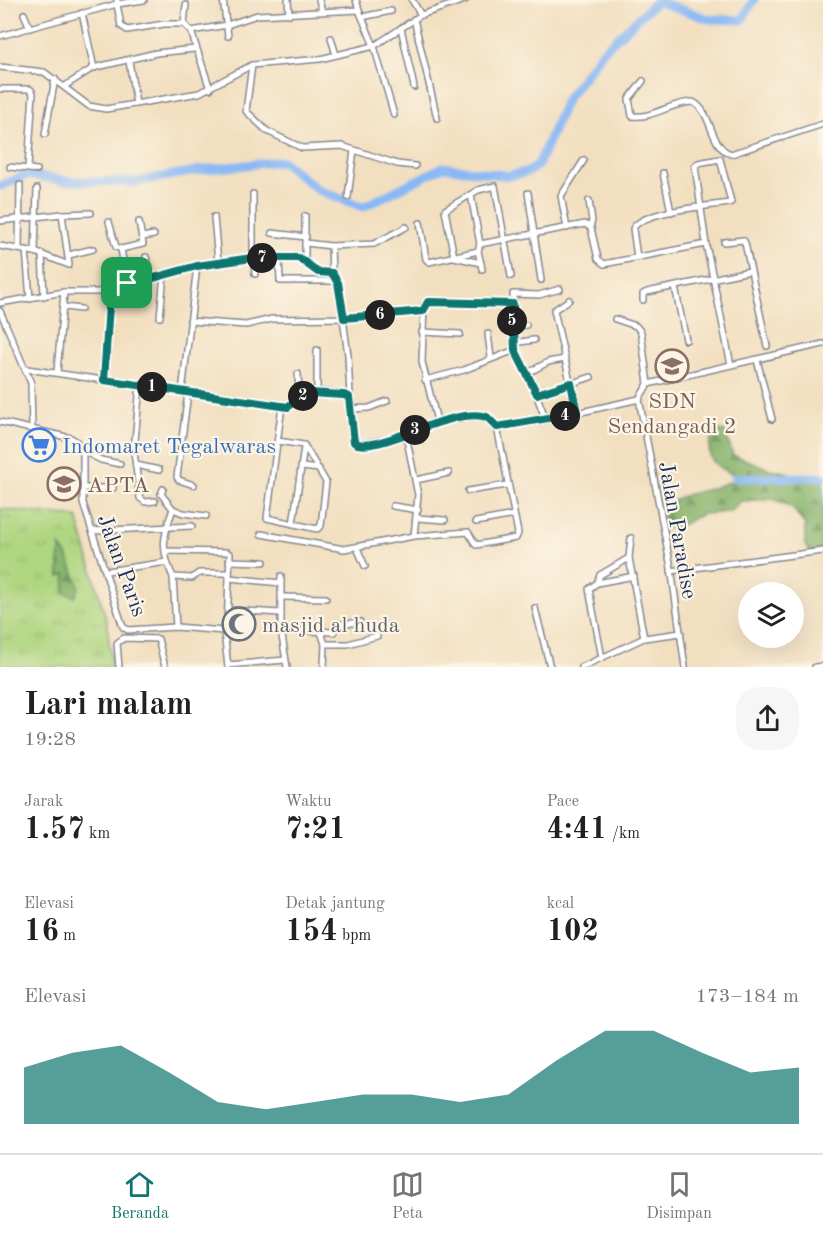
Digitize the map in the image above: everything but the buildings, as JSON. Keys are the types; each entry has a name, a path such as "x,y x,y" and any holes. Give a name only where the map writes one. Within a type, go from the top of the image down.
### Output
{"street":[{"path":"0,36 117,2 144,0"},
{"path":"223,0 228,36"},
{"path":"288,0 289,14"},
{"path":"319,0 322,11"},
{"path":"356,0 374,46 394,115"},
{"path":"412,0 421,15"},
{"path":"0,67 32,69 55,79 89,106 106,109 210,89 252,65 336,55 374,46 421,15 446,3 465,0"},
{"path":"117,2 121,26 124,30 184,24"},
{"path":"184,24 186,5"},
{"path":"191,31 227,25 257,15 359,10"},
{"path":"362,18 391,11"},
{"path":"82,13 94,68"},
{"path":"24,14 30,28"},
{"path":"414,19 437,118"},
{"path":"184,24 191,31 195,50 210,89"},
{"path":"401,28 414,87"},
{"path":"331,38 336,55"},
{"path":"65,86 94,68 156,53 195,50"},
{"path":"129,61 136,104"},
{"path":"252,65 246,111 260,126 302,148 328,145 354,150 397,164 415,166"},
{"path":"45,134 55,79"},
{"path":"643,81 629,99 632,116 693,102 702,109 721,148 731,154 823,124"},
{"path":"0,89 30,89 33,93 27,168"},
{"path":"427,110 434,108"},
{"path":"348,197 354,150"},
{"path":"638,257 633,227 640,220 671,212 700,208 731,202 720,159 698,163 695,166 700,208 712,278 731,365"},
{"path":"567,228 561,196 584,160"},
{"path":"10,167 38,170"},
{"path":"663,173 671,212"},
{"path":"18,249 21,220 20,185"},
{"path":"454,257 445,210 486,186 496,187 511,276"},
{"path":"35,252 37,189"},
{"path":"528,193 541,280"},
{"path":"253,194 255,274"},
{"path":"454,257 481,266 471,195"},
{"path":"589,201 592,221 590,227 600,263 608,264 706,244"},
{"path":"0,221 21,220 36,216 91,213"},
{"path":"0,246 35,252 68,265 69,255 62,214"},
{"path":"305,216 305,261"},
{"path":"214,217 218,262"},
{"path":"109,222 116,247 120,249 127,283"},
{"path":"120,249 142,244 139,222"},
{"path":"420,223 427,261 454,257 504,239 585,224 590,227"},
{"path":"272,233 331,246 374,244 406,227"},
{"path":"142,237 154,235"},
{"path":"724,242 744,241 767,346"},
{"path":"261,534 344,549 414,536 468,532 476,545 513,539 518,533 497,427 482,415 437,421 406,435 358,445 352,436 344,318 337,280 332,273 331,246"},
{"path":"69,255 93,249"},
{"path":"26,250 30,299"},
{"path":"42,254 44,296"},
{"path":"146,257 151,277"},
{"path":"0,303 64,292 110,290 127,283 197,266 253,258 299,258 318,272 332,273"},
{"path":"279,258 280,281 337,280"},
{"path":"194,485 179,480 177,477 197,266"},
{"path":"643,300 647,292 750,271"},
{"path":"160,317 164,274"},
{"path":"675,287 686,340"},
{"path":"546,420 528,373 514,346 512,327 514,292 533,295 560,289"},
{"path":"104,380 110,290"},
{"path":"57,372 64,292"},
{"path":"569,300 554,310 577,413"},
{"path":"437,421 425,380 422,332 423,311 428,302 513,304"},
{"path":"64,307 81,309"},
{"path":"0,311 20,359 27,369 33,398 32,429"},
{"path":"190,321 246,326 272,319 344,318 423,311"},
{"path":"497,427 546,420 639,399 648,384 641,332 636,326 615,319"},
{"path":"512,327 526,325"},
{"path":"422,332 460,334"},
{"path":"488,334 491,357"},
{"path":"425,380 456,373 514,346 534,340"},
{"path":"648,384 823,344"},
{"path":"317,350 317,392"},
{"path":"528,373 548,362 565,359"},
{"path":"757,360 772,419"},
{"path":"27,369 291,407 299,397 317,392 349,397"},
{"path":"298,374 299,397"},
{"path":"537,394 591,377"},
{"path":"140,385 134,452 140,498 146,502 155,501"},
{"name":"Jalan Paradise","path":"639,399 671,571 685,667"},
{"path":"349,409 369,408 387,401"},
{"path":"278,441 304,445 320,469 327,486 321,526 318,529 270,521 267,515 282,406"},
{"path":"0,422 71,438 83,451 101,460 120,464"},
{"path":"406,435 416,480 418,510 414,536"},
{"path":"293,524 304,445"},
{"name":"Jalan Paris","path":"83,451 83,503 107,571 123,627 128,630 176,627 224,631"},
{"path":"136,465 159,470"},
{"path":"302,466 320,469"},
{"path":"416,480 449,474"},
{"path":"468,491 507,485"},
{"path":"84,488 113,488"},
{"path":"163,489 161,494 173,509 183,513 206,516"},
{"path":"393,506 418,510"},
{"path":"173,509 164,528 167,562 173,577"},
{"path":"477,522 514,515"},
{"path":"417,518 445,520"},
{"path":"92,531 192,526"},
{"path":"631,538 629,558 644,638"},
{"path":"357,548 365,566"},
{"path":"166,551 229,553 227,626 224,631 228,666 285,660"},
{"path":"671,571 823,551"},
{"path":"597,583 600,575 629,558"},
{"path":"230,561 264,562"},
{"path":"107,571 167,562"},
{"name":"Jalan Paris","path":"176,627 173,577 192,578 199,573 281,579 282,597"},
{"path":"602,658 589,589 597,583 634,576"},
{"path":"287,667 281,630 282,597 326,598"},
{"path":"535,608 550,667"},
{"path":"228,610 281,612"},
{"path":"281,630 335,632 336,624 360,622"},
{"path":"321,632 325,644 323,667"},
{"path":"582,667 644,638 681,633"},
{"path":"325,644 348,644 377,636"},
{"path":"119,667 117,643 124,638 158,639 165,667"},
{"path":"815,667 823,666"}],"green space":[{"path":"714,429 725,432 733,455 769,469 823,480 823,550 810,552 805,545 805,525 792,507 773,499 741,501 729,512 702,514 676,528 663,528 663,510 673,502 688,494 742,478 713,462 709,449"},
{"path":"0,509 77,517 107,623 112,667 0,667"},
{"path":"60,546 67,555 79,587 75,597 64,592 66,574 59,577"}],"waterway":[{"path":"0,186 27,175 67,181 135,182 201,170 282,161 318,190 363,207 443,167 509,176 530,171 538,165 567,98 605,49 657,1 709,19 742,20 754,0"},
{"path":"735,478 823,477"}],"place":[{"name":"SDN Sendangadi 2","path":"672,366"},
{"name":"Indomaret Tegalwaras","path":"39,445"},
{"name":"APTA","path":"64,484"},
{"name":"masjid al huda","path":"239,624"}],"route":[{"path":"252,258 299,258 314,270 332,273 335,277 344,318 423,311 425,303 428,302 513,304 513,343 537,394 571,383 577,413 497,427 482,415 467,416 437,421 406,435 362,446 354,442 349,397 344,395 328,392 310,393 299,397 291,407 288,407 104,380 110,290 127,283 218,262 252,258"}]}
